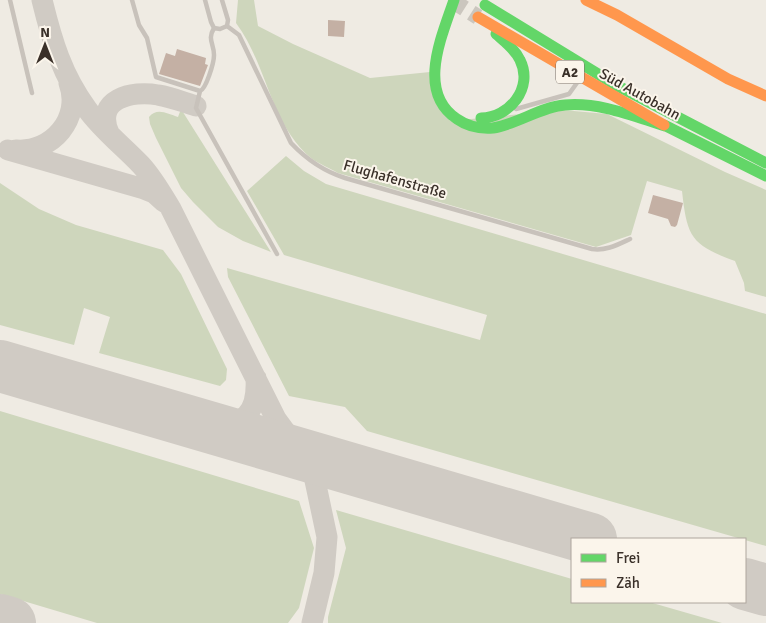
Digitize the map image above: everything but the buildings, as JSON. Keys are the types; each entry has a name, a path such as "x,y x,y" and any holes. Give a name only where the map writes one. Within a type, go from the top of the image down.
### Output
{"main road":[{"path":"454,0 439,49 435,80 436,92 441,104 461,122 481,128 494,127 508,124 545,109 563,105 584,104 602,107 665,126"},
{"path":"465,0 449,50 445,72 446,88 450,98 460,110 472,116 494,117 507,111"},
{"path":"586,0 728,79 766,96"},
{"name":"Süd Autobahn","path":"485,6 616,85 766,163"},
{"name":"Süd Autobahn","path":"507,111 517,100 523,86 524,77 520,60 478,17 665,126 766,176"}],"lane":[{"path":"10,0 32,93"},
{"path":"132,0 139,26 147,38 156,77 200,92"},
{"path":"205,0 210,22 214,28 220,29 227,26 228,20 222,0"},
{"name":"Flughafenstraße","path":"227,26 239,35 291,143 303,157 324,170 353,181 592,250 608,248 630,239"},
{"path":"214,28 210,36 214,55 205,88 200,92 196,108 277,254"},
{"path":"507,111 570,94 581,78"}],"green space":[{"path":"238,0 254,0 258,26 293,44 370,78 430,72 450,121 563,110 607,114 766,190 766,297 745,291 744,283 735,261 709,250 694,237 686,219 682,191 647,181 631,235 596,247 338,173 317,162 297,144 277,111 255,57 236,23"},
{"path":"181,109 271,252 243,241 218,227 181,188 156,138 149,117 159,112 178,117"},
{"path":"286,156 304,171 326,184 766,314 766,546 746,540 746,538 738,538 367,431 345,407 289,396 228,277 227,268 480,340 487,315 284,255 247,191"},
{"path":"0,183 39,209 76,225 163,250 181,274 227,369 226,380 220,386 99,353 110,317 84,308 74,345 0,325"},
{"path":"0,411 299,501 314,548 299,608 288,623 97,623 0,594"},
{"path":"336,510 571,579 571,603 652,603 722,623 328,623 346,548"}],"taxiway":[{"path":"42,0 59,57 78,96 99,124 141,165 157,186 171,209 276,419 287,434 314,458"},
{"path":"16,150 41,146 61,131 71,109 72,96 69,83"},
{"path":"109,133 106,121 107,112 118,99 127,96 137,94 158,95 196,106"},
{"path":"8,150 144,189 154,193 164,202"},
{"path":"211,428 232,424 247,415 254,400 256,378"},
{"path":"310,457 327,537 324,573 312,623"}],"runway":[{"path":"0,366 588,538"},
{"path":"746,584 766,590"},
{"path":"0,620 10,623"}],"tunnel":[{"path":"451,0 478,17"}],"traffic: fast":[{"path":"454,0 439,46 435,79 438,94 445,108 465,124 493,128 556,106 578,105 604,108 665,126"},
{"path":"485,5 616,85 766,163"},
{"path":"481,118 491,117 509,107 516,100 524,81 518,56 496,34"},
{"path":"664,125 766,176"}],"traffic: slow":[{"path":"586,0 617,15 728,79 766,96"},
{"path":"478,17 664,125"}]}
